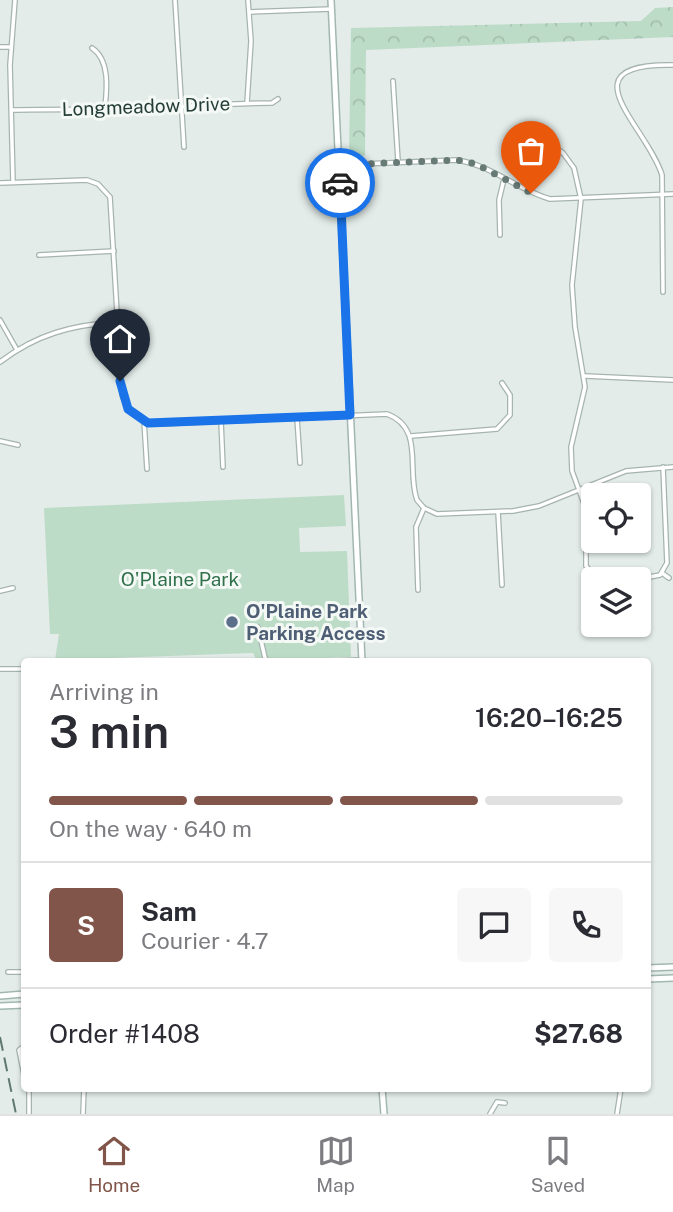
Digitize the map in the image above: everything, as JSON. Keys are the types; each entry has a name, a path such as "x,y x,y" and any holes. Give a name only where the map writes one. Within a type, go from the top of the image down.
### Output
{"main road":[{"path":"331,0 362,658"},
{"path":"651,968 673,967"},
{"path":"651,979 673,978"},
{"path":"0,996 21,994"},
{"path":"0,1006 21,1005"},
{"path":"382,1092 384,1114"}],"street":[{"path":"13,182 11,47 15,0"},
{"path":"175,0 184,147"},
{"path":"247,103 250,12 248,0"},
{"path":"250,12 331,9"},
{"path":"0,47 11,47"},
{"path":"92,48 98,52 105,74 105,107"},
{"path":"663,292 664,194 660,166 617,93 618,80 624,72 648,66 673,65"},
{"path":"393,81 398,161"},
{"name":"Longmeadow Drive","path":"12,110 105,107 135,109 272,103 278,99"},
{"path":"548,142 564,153 574,167 581,199 572,285 575,327 585,376 583,402 571,447 572,471 586,509 584,561 587,567"},
{"path":"339,165 457,160 476,164 538,195 581,199 673,194"},
{"path":"500,234 499,194 504,179"},
{"path":"0,183 93,181 105,190 112,211 122,395 128,409 145,422 158,424 387,414 401,421 411,436 414,488 424,509 442,514 498,512 539,506 626,471 673,467"},
{"path":"39,256 114,251"},
{"path":"0,320 18,350"},
{"path":"0,362 63,328 117,322"},
{"path":"585,376 673,380"},
{"path":"411,436 497,429 510,415 510,395 502,383"},
{"path":"297,418 300,463"},
{"path":"220,421 223,467"},
{"path":"145,422 147,469"},
{"path":"0,441 18,445"},
{"path":"651,578 662,573 667,563 663,467"},
{"path":"418,590 416,527 424,509"},
{"path":"498,512 502,585"},
{"path":"662,573 669,578"},
{"path":"0,591 13,589"},
{"path":"258,627 265,658"},
{"path":"0,670 21,669"},
{"path":"8,972 21,972"},
{"path":"21,1048 18,1057 21,1066"},
{"path":"29,1092 29,1114"},
{"path":"83,1114 84,1092"},
{"path":"617,1114 620,1092"},
{"path":"490,1114 497,1102 505,1103"}],"green space":[{"path":"673,7 673,37 366,50 365,156 349,155 351,28 641,21 655,8"},
{"name":"O'Plaine Park","path":"344,495 346,526 299,528 300,552 347,551 351,657 256,658 253,653 55,658 59,634 50,634 44,508"}],"railway":[{"path":"0,1037 16,1114"}],"way so far":[{"path":"340,183 339,165 457,160 476,164 531,193"}],"place":[{"name":"O'Plaine Park Parking Access","path":"232,622"}],"route":[{"path":"120,381 128,409 148,423 350,415 340,183"}]}
